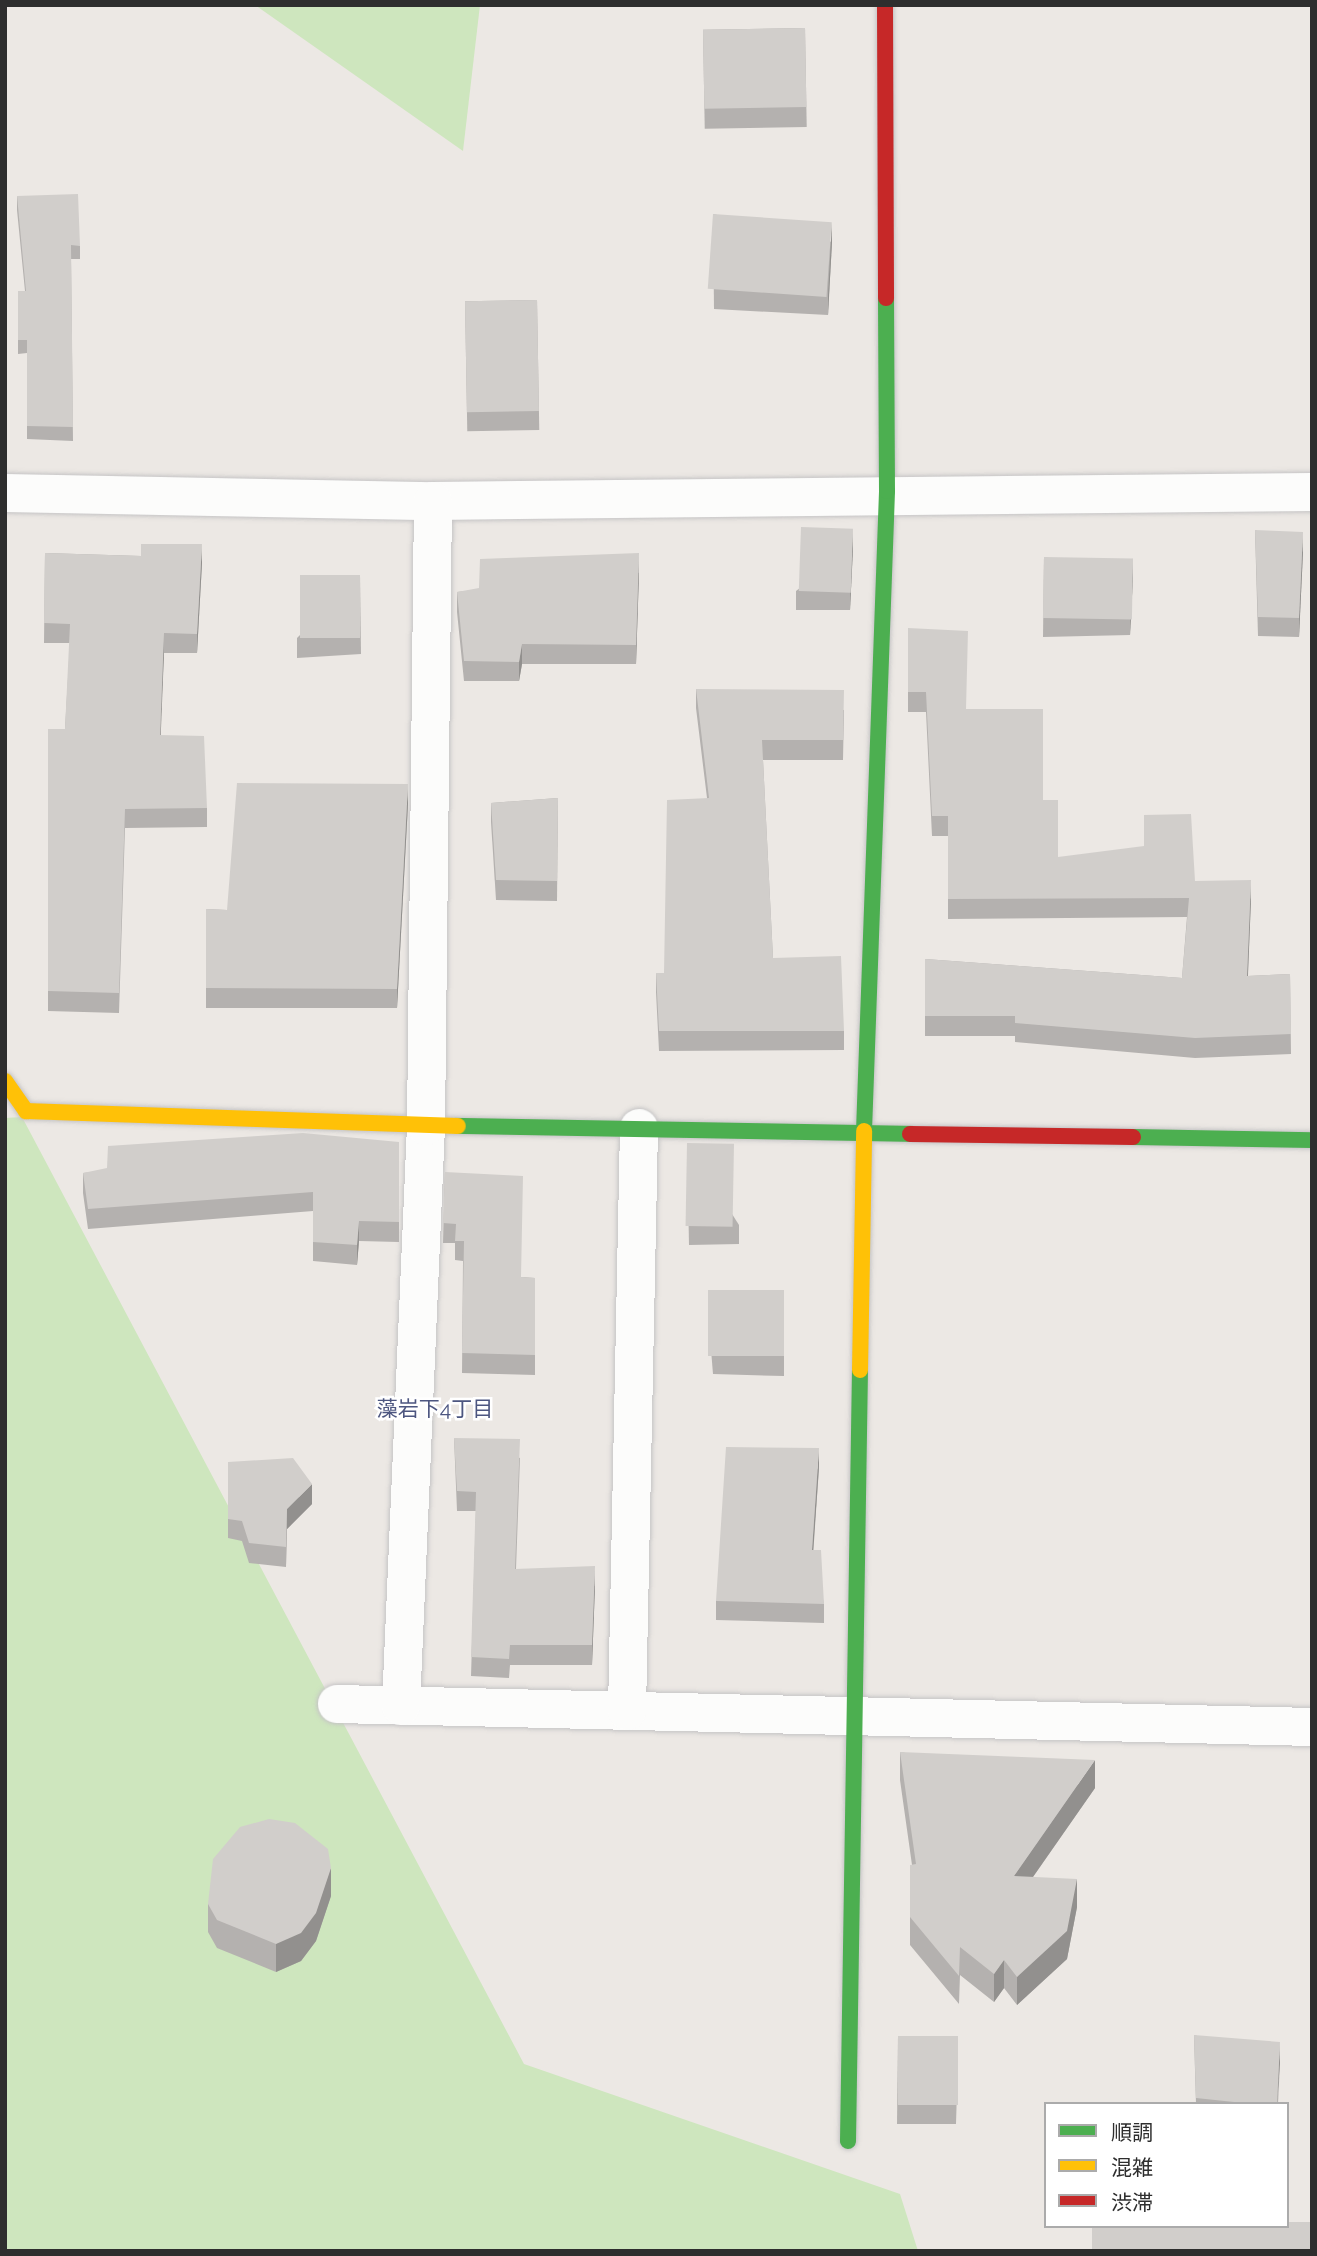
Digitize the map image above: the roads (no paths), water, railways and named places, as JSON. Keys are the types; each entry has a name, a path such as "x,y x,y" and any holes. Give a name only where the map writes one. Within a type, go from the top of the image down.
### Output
{"street":[{"path":"848,2141 857,1719 864,1134 887,491 885,5"},
{"path":"5,493 433,501 887,491 1312,492"},
{"path":"401,1706 426,1126 433,501"},
{"path":"5,1081 26,1111 426,1126 1312,1140"},
{"path":"627,1711 639,1128"},
{"path":"337,1704 857,1719 1312,1727"}],"district":[{"name":"藻岩下4丁目","path":"435,1409"}]}
